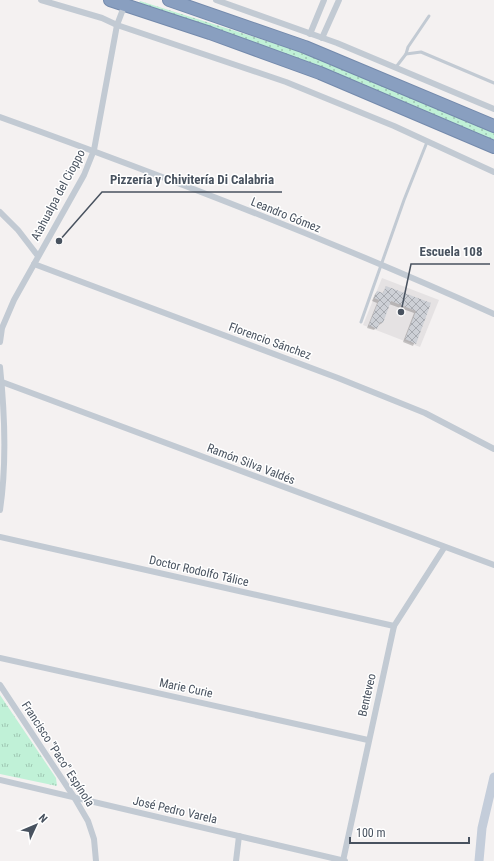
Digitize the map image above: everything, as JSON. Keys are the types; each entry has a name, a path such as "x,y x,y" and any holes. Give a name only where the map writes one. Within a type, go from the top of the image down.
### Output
{"highway":[{"path":"110,0 126,3 320,73 494,147"},
{"path":"169,0 305,47 494,126"}],"street":[{"path":"41,0 102,18 117,25 286,82 428,141 494,172"},
{"path":"216,0 322,38 396,67 494,109"},
{"path":"310,34 324,0"},
{"path":"322,38 339,0"},
{"name":"Atahualpa del Cioppo","path":"0,342 2,328 14,300 84,175 94,150 117,25 126,3"},
{"name":"Leandro Gómez","path":"0,117 94,150 381,264 494,314"},
{"path":"0,212 38,256"},
{"name":"Florencio Sánchez","path":"34,264 338,378 418,410 494,449"},
{"path":"0,368 5,424 5,456 0,510"},
{"name":"Ramón Silva Valdés","path":"2,382 444,548 494,565"},
{"name":"Doctor Rodolfo Tálice","path":"0,537 394,626"},
{"name":"Benteveo","path":"344,861 368,740 394,626 444,548"},
{"name":"Marie Curie","path":"0,658 368,740"},
{"name":"Francisco \"Paco\" Espínola","path":"0,685 74,797 88,821 94,839 96,861"},
{"path":"479,861 482,828 494,777"},
{"name":"José Pedro Varela","path":"0,780 344,861"},
{"path":"236,861 239,836"}],"lane":[{"path":"396,67 406,54 408,47 429,16"},
{"path":"406,54 421,52 494,83"},
{"path":"361,322 381,264 428,141"}],"shaded area":[{"path":"382,278 439,300 420,347 363,325"}],"green space":[{"path":"140,1 321,58 494,131 494,142 143,7 139,3"},
{"path":"0,695 56,778 57,786 0,774"}],"building":[{"path":"386,286 431,303 416,344 405,339 416,311 391,301 383,323 380,322 377,329 369,325 379,300 374,298 377,291 383,293"}],"place":[{"name":"Pizzería y Chivitería Di Calabria","path":"59,241"},
{"name":"Escuela 108","path":"401,312"}]}
